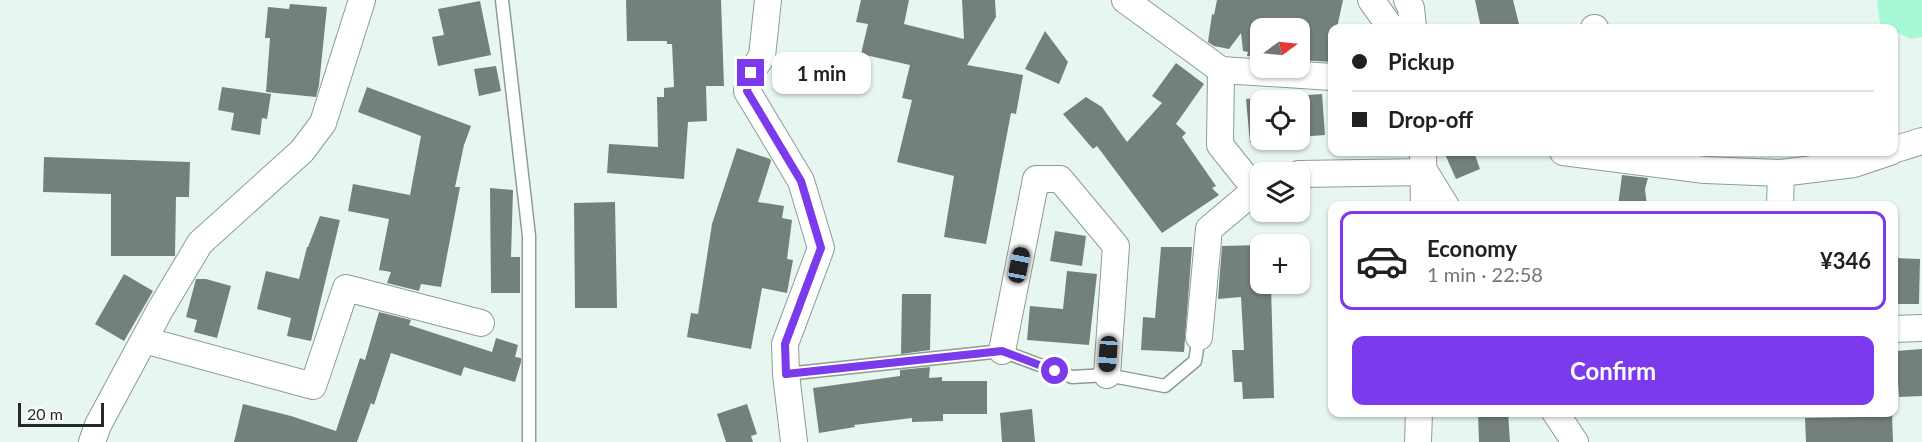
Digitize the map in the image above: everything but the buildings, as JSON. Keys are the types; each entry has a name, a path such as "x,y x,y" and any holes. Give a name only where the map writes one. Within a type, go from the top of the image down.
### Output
{"street":[{"path":"92,442 98,425 144,340 200,243 302,151 323,123 362,0"},
{"path":"768,0 762,56 751,73 747,91 801,181 821,248 785,344 794,442"},
{"path":"1125,0 1221,69 1328,77"},
{"path":"1371,0 1388,24"},
{"path":"1407,0 1411,8 1413,24"},
{"path":"1221,69 1220,145 1250,179"},
{"path":"1898,149 1922,141"},
{"path":"1595,156 1706,170 1780,174 1854,164 1861,156"},
{"path":"1310,173 1424,162"},
{"path":"1424,162 1424,201"},
{"path":"1424,162 1444,201"},
{"path":"1780,174 1780,201"},
{"path":"1002,351 1036,179 1060,179 1116,246 1107,375"},
{"path":"1199,338 1209,229 1250,195"},
{"path":"144,340 313,386 346,288 481,323"},
{"path":"1898,329 1922,328"},
{"path":"1418,442 1419,417"},
{"path":"1558,417 1575,442"}],"lane":[{"path":"502,0 529,236 529,442"},
{"path":"786,374 1002,351 1072,377 1107,375 1166,386 1196,362 1199,338"}],"green space":[{"path":"1877,0 1922,0 1922,37 1910,39 1898,33 1898,24 1880,24"}],"route":[{"path":"751,73 747,91 801,181 821,248 785,344 786,374 1002,351 1055,371"}]}
